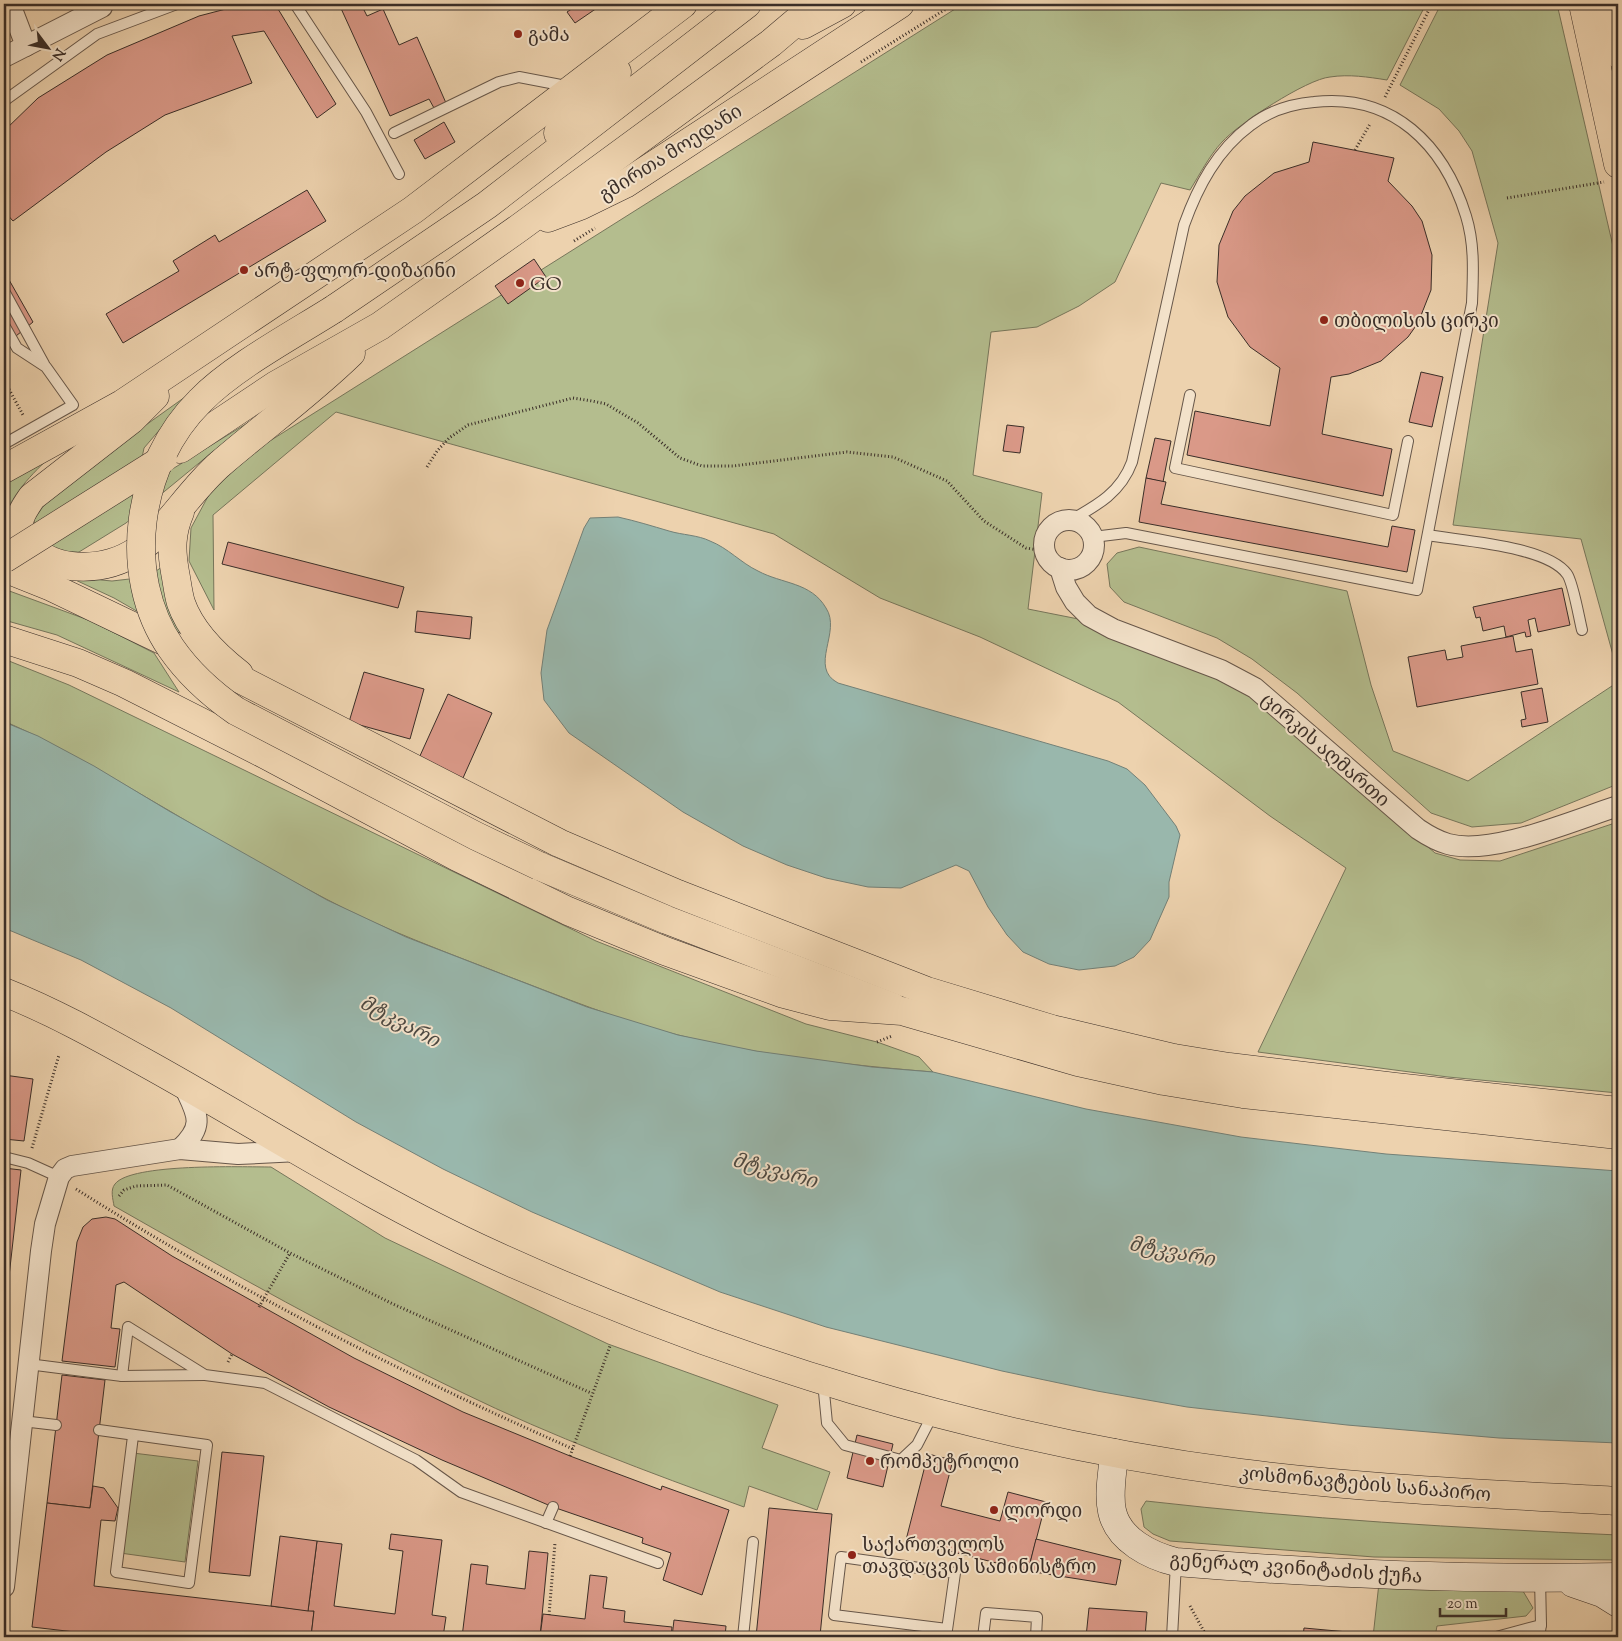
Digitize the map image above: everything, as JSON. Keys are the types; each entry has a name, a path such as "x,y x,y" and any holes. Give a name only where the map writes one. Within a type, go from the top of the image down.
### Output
{"main road":[{"path":"487,205 587,90 684,4"},
{"name":"გმირთა მოედანი","path":"519,228 771,43 817,4"},
{"name":"გმირთა მოედანი","path":"771,43 842,4"},
{"name":"გმირთა მოედანი","path":"519,228 580,206 625,184 900,4"},
{"path":"1583,4 1615,172"},
{"path":"1604,4 1618,54"},
{"path":"4,469 122,404 191,360 413,210 488,155 587,90 739,10"},
{"path":"739,10 487,205 212,389 187,414 171,438 155,470 143,524 144,572 154,615 170,647 212,694 236,711 476,836 539,866 695,931 902,1010 1078,1062 1164,1081 1243,1094 1618,1135"},
{"path":"4,559 180,449 276,384 380,326 519,228"},
{"path":"191,360 131,420 32,497 20,517 20,533 29,546 50,561 64,566 81,567 101,566 116,562 138,552 160,532 208,475 320,383 380,326"},
{"path":"186,500 175,524 171,545 181,603 200,637 223,662 250,683"},
{"path":"4,568 91,606 250,683 559,843 857,965 986,1010 1124,1047 1229,1067 1618,1111"},
{"path":"4,639 78,663 124,683 266,755 457,857 615,932 784,994 830,1006 902,1010"},
{"name":"კოსმონავტების სანაპირო","path":"4,992 68,1020 426,1222 497,1256 703,1340 823,1380 935,1411 1114,1453 1240,1472 1337,1483 1618,1502"},
{"name":"გენერალ კვინიტაძის ქუჩა","path":"1114,1453 1111,1495 1112,1512 1117,1525 1136,1544 1161,1558 1176,1562 1378,1574 1550,1578 1618,1577"},
{"name":"გენერალ კვინიტაძის ქუჩა","path":"1550,1578 1602,1594 1618,1603"}],"street":[{"path":"10,4 26,46"},
{"path":"4,57 106,6"},
{"path":"1071,520 1084,525 1092,537 1093,553 1083,566 1068,570 1060,568 1053,564 1045,551 1046,535 1056,523 1071,520"},
{"name":"ცირკის აღმართი","path":"1060,568 1066,587 1075,602 1089,616 1113,629 1221,670 1255,688 1418,829 1432,838 1448,844 1465,847 1501,844 1618,806"},
{"path":"180,1149 193,1137 197,1125 196,1112 183,1084"},
{"path":"4,1586 41,1251 45,1224 59,1178 65,1169 83,1163 180,1149 238,1154 300,1151"}],"lane":[{"path":"4,101 97,34 177,4"},
{"path":"295,4 366,112 399,174"},
{"path":"394,132 498,82 518,76 538,82 587,90"},
{"path":"1071,520 1099,504 1116,490 1127,476 1132,462 1184,225 1195,196 1210,168 1230,144 1251,125 1275,110 1303,103 1327,100 1356,103 1379,109 1399,118 1420,136 1438,156 1453,183 1466,216 1472,243 1472,303 1417,590 1126,533 1092,537"},
{"path":"4,290 46,367 73,405 4,444"},
{"path":"4,325 17,348 46,367"},
{"path":"1190,395 1175,468 1393,515 1408,441"},
{"path":"1428,535 1535,553 1553,560 1568,575 1582,630"},
{"path":"4,1157 28,1162 59,1178"},
{"path":"122,1376 128,1327 205,1375"},
{"path":"28,1364 122,1376 205,1375 265,1383 416,1460 462,1492 658,1563"},
{"path":"823,1380 827,1423 845,1446 901,1460 917,1445 935,1411"},
{"path":"22,1421 56,1425"},
{"path":"99,1430 208,1445 189,1583 116,1572 133,1436"},
{"path":"551,1525 553,1507"},
{"path":"743,1637 754,1542"},
{"path":"841,1557 954,1573 947,1633 834,1615 841,1557"},
{"path":"1172,1637 1176,1562"},
{"path":"1539,1637 1550,1578"},
{"path":"983,1637 986,1613 1037,1617 1036,1637"},
{"path":"1496,1637 1541,1625"}],"path":[{"path":"1391,86 1432,4"},
{"path":"1355,150 1379,109"},
{"path":"1507,198 1615,172"},
{"path":"4,380 24,417"},
{"path":"427,467 443,444 468,425 573,398 582,399 606,404 638,423 680,458 702,466 733,466 847,452 893,457 947,481 984,521 1026,548 1045,551"},
{"path":"28,1162 59,1055"},
{"path":"59,1178 263,1300 461,1400 573,1449"},
{"path":"119,1196 124,1190 136,1186 167,1185 290,1253 393,1304 591,1394"},
{"path":"259,1307 290,1253"},
{"path":"570,1456 610,1346"},
{"path":"549,1615 551,1525"},
{"path":"1175,1602 1190,1606 1207,1637"}],"green space":[{"path":"963,4 1426,4 1387,80 1351,76 1330,77 1306,85 1257,114 1230,134 1217,147 1190,190 1161,183 1115,282 1079,306 1037,327 991,332 973,475 1042,493 1028,609 1144,632 1227,679 1268,708 1435,853 1460,860 1500,861 1618,822 1618,1093 1448,1077 1258,1052 1346,868 1270,816 1118,702 980,637 880,598 774,534 336,412 213,515 214,610 189,561 191,528 212,489 265,444"},
{"path":"1441,4 1557,4 1618,268 1618,673 1581,539 1453,525 1498,243 1472,151 1459,131 1439,109 1400,85"},
{"path":"192,392 144,448 135,492 249,422 126,523 79,552 50,553 37,542 34,520 46,502 62,485"},
{"path":"51,456 22,486 10,504 5,522 13,544 4,556 4,479"},
{"path":"1139,547 1347,591 1371,685 1393,751 1468,781 1618,682 1618,784 1521,823 1472,827 1431,813 1297,693 1252,659 1217,638 1124,602 1110,587 1107,564 1117,553"},
{"path":"165,565 192,643 114,598 69,577 112,581 147,577"},
{"path":"4,589 91,621 154,653 179,692 57,635 4,620"},
{"path":"4,659 69,685 596,941 806,1024 877,1042 919,1057 933,1072 837,1063 773,1054 741,1049 656,1029 570,1000 370,921 266,867 67,752 4,721"},
{"path":"271,1167 385,1238 608,1344 778,1405 762,1448 830,1472 817,1510 749,1486 744,1507 637,1467 531,1424 417,1370 329,1325 114,1206 113,1186 125,1177 142,1172 188,1168"},
{"path":"133,1453 198,1461 185,1562 120,1553"},
{"path":"1146,1501 1382,1522 1618,1535 1618,1560 1374,1557 1170,1541 1153,1534 1144,1527 1141,1509"},
{"path":"1379,1583 1520,1586 1533,1608 1526,1616 1437,1626 1435,1637 1373,1637"}],"water":[{"path":"618,517 705,539 717,544 758,571 804,588 820,599 830,617 825,659 826,668 830,676 838,683 1108,761 1127,769 1145,785 1176,826 1180,835 1169,882 1169,897 1150,940 1134,957 1115,966 1079,970 1049,964 1023,952 1007,935 988,907 969,871 956,865 901,888 868,887 826,878 787,865 743,846 683,812 569,733 544,700 541,673 547,630 584,528 590,518"},
{"name":"მტკვარი","path":"4,722 38,736 94,766 169,811 327,900 406,937 587,1007 678,1035 756,1051 872,1067 933,1072 1086,1109 1241,1137 1386,1154 1618,1171 1618,1443 1499,1438 1347,1425 1187,1407 1002,1371 826,1327 720,1292 532,1212 443,1169 356,1122 171,1008 81,960 4,928"}],"building":[{"path":"245,4 275,4 336,104 317,118 264,31 232,36 252,83 165,115 106,152 13,221 4,211 4,131 38,98 107,55 199,16"},
{"path":"339,4 361,4 367,16 383,9 399,45 417,37 446,103 434,108 429,99 390,116"},
{"path":"579,4 594,4 597,8 575,23 567,12"},
{"path":"444,122 455,142 425,159 414,140"},
{"name":"თბილისის ცირკი","path":"1313,142 1394,158 1388,181 1412,206 1422,221 1432,255 1431,290 1418,323 1408,337 1381,361 1349,374 1331,377 1322,434 1392,449 1383,496 1187,455 1195,411 1270,426 1280,368 1250,347 1228,317 1217,282 1219,245 1233,211 1245,196 1274,173 1309,162"},
{"path":"307,190 326,221 123,343 106,314 179,271 173,261 215,235 219,242"},
{"path":"534,259 546,277 508,304 495,286"},
{"path":"4,271 33,322 16,336 4,315"},
{"path":"1421,372 1443,377 1432,427 1409,422"},
{"path":"1007,425 1024,427 1020,453 1003,451"},
{"path":"1155,438 1171,441 1163,482 1146,478"},
{"path":"1146,478 1166,482 1161,504 1388,547 1392,526 1415,530 1407,572 1139,522"},
{"path":"228,542 404,587 398,608 222,564"},
{"path":"1562,588 1570,625 1538,632 1535,618 1528,620 1531,636 1526,637 1525,632 1506,637 1504,626 1483,631 1480,617 1476,618 1473,607"},
{"path":"417,611 472,617 470,639 415,632"},
{"path":"1513,636 1516,652 1532,649 1538,684 1417,707 1408,657 1445,650 1447,660 1463,657 1461,646"},
{"path":"364,672 424,689 410,739 349,722"},
{"path":"1542,688 1548,722 1522,727 1521,720 1526,719 1521,692"},
{"path":"448,694 492,713 463,778 419,758"},
{"path":"4,1075 33,1079 24,1141 4,1139"},
{"path":"4,1168 21,1170 5,1312 4,1312"},
{"path":"106,1217 115,1219 172,1256 354,1358 463,1412 570,1456 661,1490 662,1486 729,1510 702,1595 663,1580 671,1553 642,1543 643,1538 553,1507 442,1460 329,1407 232,1354 124,1282 116,1285 111,1328 120,1329 115,1367 62,1361 77,1242 83,1227 92,1219"},
{"path":"62,1375 105,1380 90,1508 47,1503"},
{"path":"857,1435 893,1444 883,1487 847,1478"},
{"path":"222,1452 264,1456 250,1576 209,1572"},
{"path":"928,1454 953,1460 941,1506 1000,1521 1008,1492 1046,1502 1028,1571 906,1540"},
{"path":"93,1486 104,1488 118,1508 115,1521 101,1520 94,1586 314,1611 311,1637 118,1637 32,1627 47,1503 90,1508"},
{"path":"769,1508 832,1514 820,1636 829,1637 756,1637"},
{"path":"391,1534 442,1540 432,1615 446,1617 443,1637 311,1637 314,1611 308,1611 317,1541 342,1544 334,1606 395,1614 403,1551 389,1549"},
{"path":"280,1536 317,1541 308,1611 271,1606"},
{"path":"1036,1539 1121,1560 1116,1585 1028,1571"},
{"path":"529,1551 548,1553 540,1637 462,1637 471,1564 488,1566 486,1584 525,1589"},
{"path":"590,1575 607,1577 603,1608 625,1611 624,1622 672,1627 671,1637 540,1637 543,1614 585,1619"},
{"path":"1089,1608 1147,1612 1145,1637 1086,1637"},
{"path":"674,1620 726,1626 725,1637 672,1637"},
{"path":"1304,1628 1359,1633 1358,1637 1303,1637"}],"place":[{"name":"გამა","path":"518,34"},
{"name":"არტ-ფლორ-დიზაინი","path":"244,270"},
{"name":"GO","path":"520,283"},
{"name":"თბილისის ცირკი","path":"1324,320"},
{"name":"რომპეტროლი","path":"870,1461"},
{"name":"ლორდი","path":"994,1510"},
{"name":"საქართველოს თავდაცვის სამინისტრო","path":"852,1555"}]}
